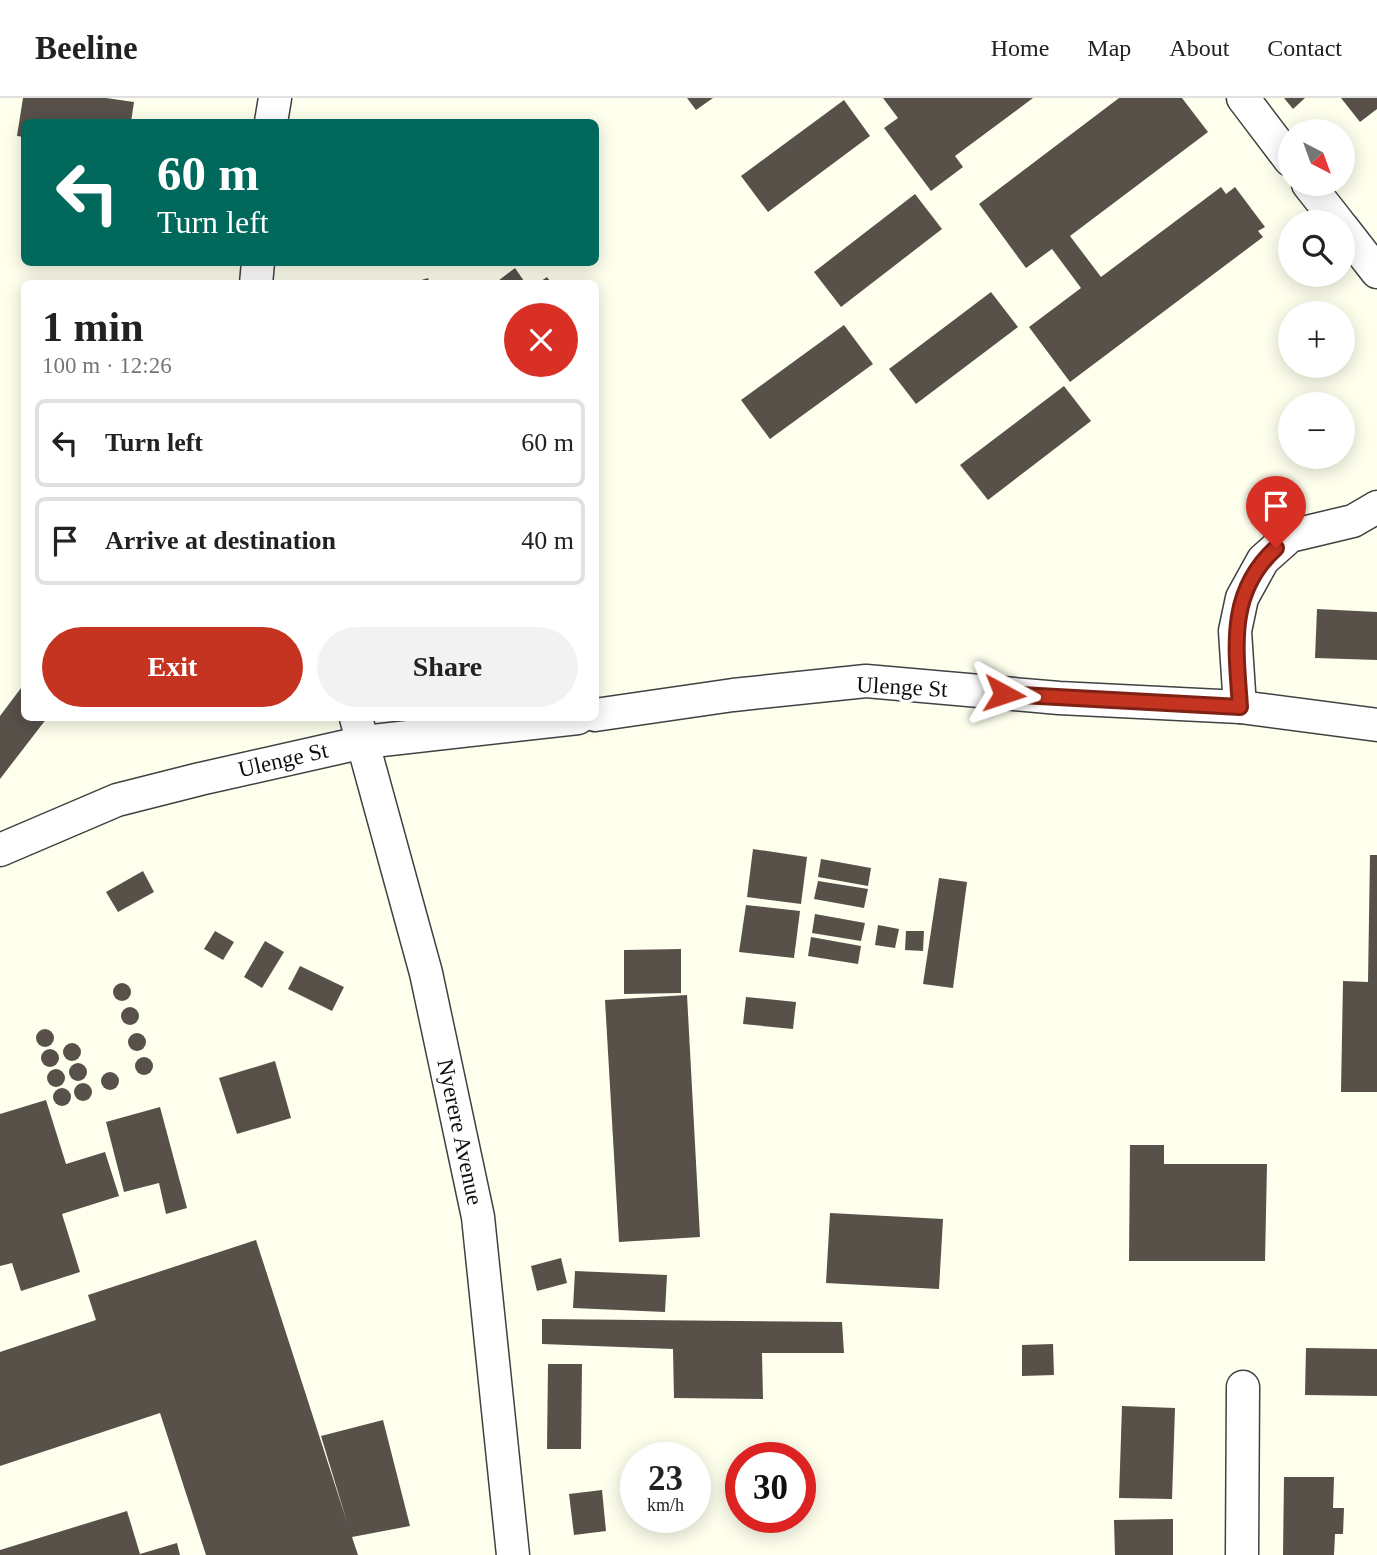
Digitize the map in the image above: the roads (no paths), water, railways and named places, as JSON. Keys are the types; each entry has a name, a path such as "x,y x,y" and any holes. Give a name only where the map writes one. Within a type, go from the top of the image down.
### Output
{"street":[{"path":"272,119 275,98"},
{"path":"1243,98 1278,144"},
{"path":"1317,196 1329,210"},
{"path":"1355,244 1377,272"},
{"path":"1240,707 1235,631 1242,598 1263,561 1290,536 1353,521 1377,507"},
{"name":"Ulenge St","path":"599,714 733,695 866,681 1059,698 1240,707 1377,725"},
{"name":"Ulenge St","path":"0,850 117,800 360,729 519,721"},
{"name":"Nyerere Avenue","path":"360,729 426,973 478,1217 513,1555"},
{"path":"1242,1555 1243,1387"}]}
